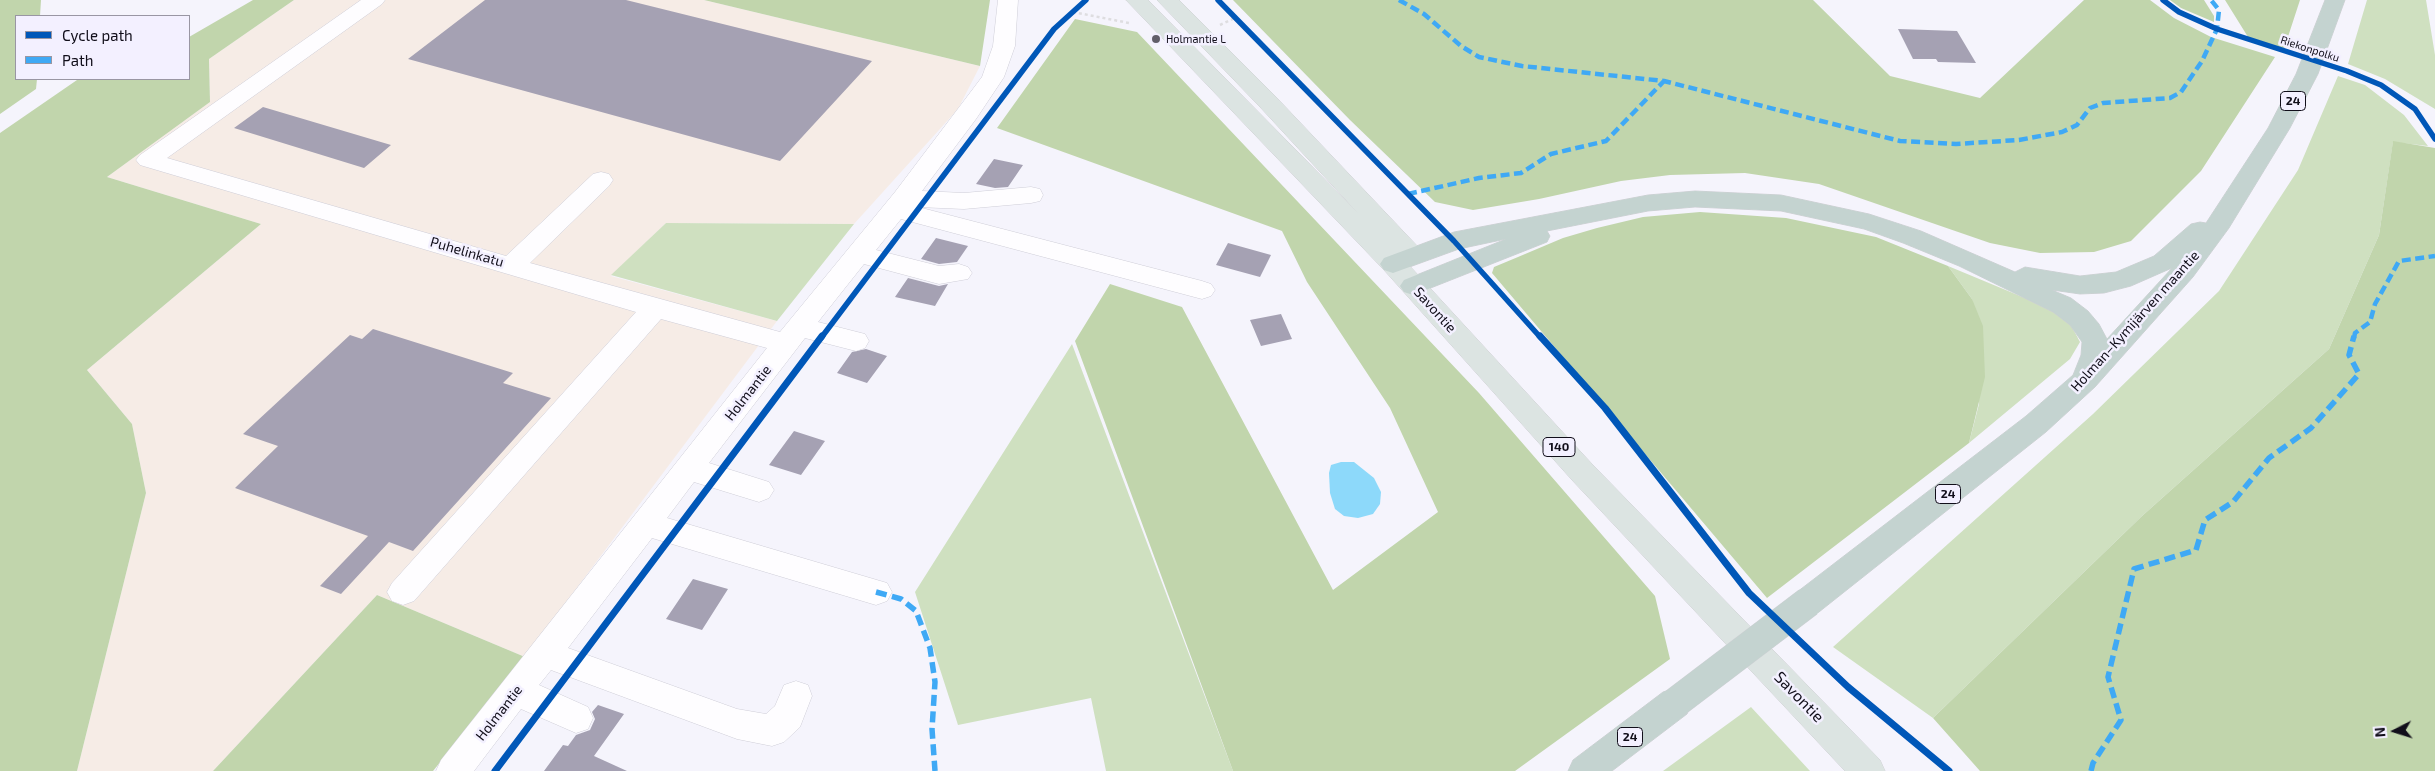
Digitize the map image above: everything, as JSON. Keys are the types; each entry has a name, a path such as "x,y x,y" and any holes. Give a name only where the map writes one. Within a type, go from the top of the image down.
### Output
{"highway":[{"name":"Holman–Kymijärven maantie","path":"1586,771 1676,704 1957,487 2036,424 2085,380 2184,271 2238,196 2279,128 2307,74 2335,0"},
{"path":"1968,260 2051,282 2080,285 2104,284 2122,280 2163,262 2238,196"},
{"path":"1403,260 1454,241 1648,203 1695,199 1781,203 1869,222 1968,260 2062,305 2079,318 2090,331 2095,342 2094,355 2085,380"},
{"path":"1422,282 1600,212"}],"main road":[{"name":"Savontie","path":"1136,0 1403,260"},
{"name":"Savontie","path":"1167,0 1268,102 1582,472 1868,771"}],"street":[{"name":"Puhelinkatu","path":"375,0 148,160 655,308 792,335 856,341"},
{"name":"Holmantie","path":"453,771 546,654 792,335 900,204 968,114 992,77 1004,46 1008,0"},
{"path":"512,265 601,180"},
{"path":"900,204 1031,195"},
{"path":"900,204 1202,290"},
{"path":"859,254 939,275 958,273"},
{"path":"403,592 655,308"},
{"path":"689,469 759,490"},
{"path":"646,524 876,592"},
{"path":"546,654 737,724 772,730 788,716 796,696"},
{"path":"516,691 576,718"}],"path":[{"path":"1070,14 1080,6"},
{"path":"1229,12 1242,25"},
{"path":"1070,14 1132,24"},
{"path":"1216,26 1235,18"}],"shaded area":[{"path":"294,0 704,0 980,66 958,109 854,224 666,223 611,276 777,321 525,657 377,595 213,771 77,771 146,493 132,424 87,370 261,224 107,177 210,102 209,59"}],"green space":[{"path":"0,0 41,0 40,15 15,15 15,80 37,80 36,89 0,114"},
{"path":"253,0 294,0 209,59 210,102 107,177 261,224 87,370 132,424 146,493 77,771 0,771 0,133 77,80 190,80 190,36"},
{"path":"704,0 990,0 980,66"},
{"path":"1233,0 1813,0 1890,76 1980,98 2084,0 2150,0 2174,18 2211,37 2275,57 2201,171 2131,241 2094,252 2040,253 1990,243 1819,184 1745,173 1670,175 1621,181 1539,199 1473,210 1435,202 1350,120"},
{"path":"2170,0 2204,0 2214,16 2214,22 2181,8"},
{"path":"2225,0 2300,0 2284,49 2248,37"},
{"path":"2367,0 2426,0 2435,55 2435,109 2385,79 2348,64"},
{"path":"1075,19 1137,32 1479,393 1655,596 1670,659 1515,771 1233,771 1075,341 1110,284 1182,307 1333,590 1438,512 1390,408 1307,282 1282,231 997,128"},
{"path":"2338,76 2365,85 2404,115 2428,146 2393,142 2379,235 2329,349 2142,516 1933,718 1833,647 2093,414 2219,291 2298,170"},
{"path":"2393,141 2435,148 2435,771 1980,771 1933,718 2142,516 2329,349 2379,235"},
{"path":"1700,212 1786,218 1876,237 1948,266 1972,299 1983,326 1985,377 1969,443 1767,598 1492,273 1494,267 1563,238 1597,228 1643,217"},
{"path":"666,223 854,224 777,321 611,275"},
{"path":"1948,266 2037,303 2062,316 2071,325 2080,342 2070,359 1969,443 1979,404 1972,299"},
{"path":"1072,344 1233,771 1106,771 1091,698 958,725 915,592"},
{"path":"377,595 525,657 433,771 213,771"},
{"path":"1751,707 1810,771 1663,771"}],"water":[{"path":"1341,462 1354,462 1374,478 1381,492 1380,504 1373,514 1358,518 1344,516 1335,509 1330,493 1329,473 1331,465"}],"building":[{"path":"485,0 626,0 872,61 780,161 408,59"},
{"path":"1898,29 1957,31 1976,63 1913,59"},
{"path":"263,107 391,145 364,168 234,128"},
{"path":"994,159 1023,165 1008,187 995,188 976,184"},
{"path":"936,238 968,246 957,262 939,264 921,259"},
{"path":"1228,243 1271,255 1260,277 1216,265"},
{"path":"908,278 939,286 948,284 935,306 895,297"},
{"path":"1281,314 1292,339 1261,346 1250,320"},
{"path":"373,329 513,373 503,383 551,398 413,551 389,542 341,594 320,586 368,536 235,488 278,446 243,434 350,335 362,339"},
{"path":"866,349 887,356 867,383 837,373 852,352"},
{"path":"794,431 825,441 801,475 769,465"},
{"path":"693,579 728,589 702,630 666,619"},
{"path":"598,705 624,714 594,756 627,771 544,771 563,745 568,746 576,735 590,730 595,719 592,712"}],"marked path":[{"path":"1399,0 1424,14 1461,46 1479,57 1522,66 1664,81 1900,141 1956,144 2019,140 2062,132 2077,125 2090,108 2103,103 2170,98 2181,92 2202,61 2217,29 2219,10 2211,0"},
{"path":"1408,194 1479,178 1521,173 1551,154 1606,141 1664,81"},
{"path":"2091,771 2093,763 2121,720 2108,677 2134,569 2196,550 2205,520 2233,502 2269,458 2311,428 2359,374 2349,355 2355,333 2370,322 2375,304 2399,261 2435,256"},
{"path":"876,592 901,599 916,611 930,648 935,682 932,729 935,771"}],"cycle path":[{"path":"495,771 1054,29 1086,0"},
{"path":"1218,0 1454,241 1605,408 1749,593 1848,687 1949,771"},
{"name":"Riekonpolku","path":"2163,0 2179,12 2217,29 2347,71 2381,85 2415,109 2435,139"}],"place":[{"name":"Holmantie L","path":"1156,39"}]}
